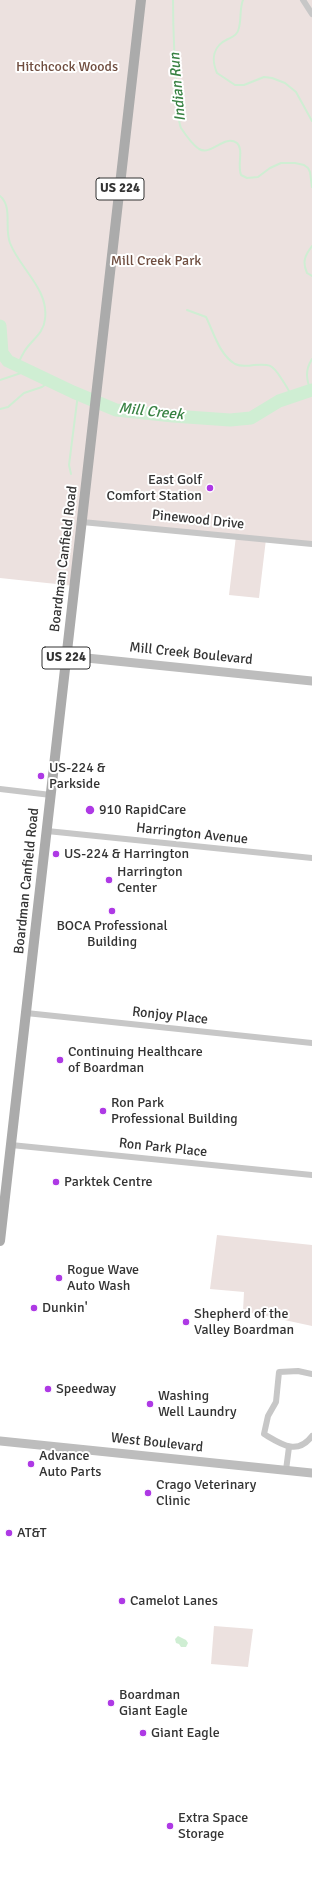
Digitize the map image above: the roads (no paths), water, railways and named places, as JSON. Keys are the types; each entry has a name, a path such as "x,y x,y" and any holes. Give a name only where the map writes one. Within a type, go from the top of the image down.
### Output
{"main road":[{"name":"Boardman Canfield Road","path":"0,1241 141,0"}],"street":[{"path":"303,0 312,14"},
{"name":"Pinewood Drive","path":"82,522 312,544"},
{"name":"Mill Creek Boulevard","path":"67,656 312,681"},
{"path":"0,789 50,795"},
{"name":"Harrington Avenue","path":"47,831 312,858"},
{"name":"Ronjoy Place","path":"26,1014 312,1042"},
{"name":"Ron Park Place","path":"11,1145 312,1176"},
{"path":"312,1374 298,1371 279,1372 276,1402 268,1416 264,1434 289,1447 302,1445 312,1436"},
{"name":"West Boulevard","path":"0,1441 312,1473"},
{"path":"286,1470 289,1447"}],"waterway":[{"name":"Indian Run","path":"173,0 174,54 179,123 181,128 199,149 209,150 227,141 237,143 240,149 241,175 247,178 258,177 270,168 281,163 295,163 304,165 308,168 312,187"},
{"path":"243,0 237,33 219,45 216,49 214,63 217,73 235,85 244,85 264,77 272,78 285,83 296,92 312,121"},
{"path":"0,196 6,206 8,237 10,243 20,262 33,280 43,298 45,308 45,319 42,329 27,348 17,366"},
{"name":"Indian Run","path":"312,246 306,256 305,262 305,269 307,273 312,276"},
{"path":"187,310 206,317 214,336 229,360 240,366 267,365 273,367 292,397"},
{"name":"Mill Creek","path":"0,326 2,353 8,361 73,392 116,410 230,420 251,418 279,401 312,390"},
{"name":"Indian Run","path":"311,391 307,371 312,359"},
{"path":"0,380 27,371"},
{"path":"0,409 8,407 24,393 42,387 49,382"},
{"path":"71,474 69,465 78,394"}],"place":[{"name":"East Golf Comfort Station","path":"210,488"},
{"name":"US-224 & Parkside","path":"41,776"},
{"name":"910 RapidCare","path":"90,810"},
{"name":"US-224 & Harrington","path":"56,854"},
{"name":"Harrington Center","path":"109,880"},
{"name":"BOCA Professional Building","path":"112,911"},
{"name":"Continuing Healthcare of Boardman","path":"60,1060"},
{"name":"Ron Park Professional Building","path":"103,1111"},
{"name":"Parktek Centre","path":"56,1182"},
{"name":"Rogue Wave Auto Wash","path":"59,1278"},
{"name":"Dunkin'","path":"34,1308"},
{"name":"Shepherd of the Valley Boardman","path":"186,1322"},
{"name":"Speedway","path":"48,1389"},
{"name":"Washing Well Laundry","path":"150,1404"},
{"name":"Advance Auto Parts","path":"31,1464"},
{"name":"Crago Veterinary Clinic","path":"148,1493"},
{"name":"AT&T","path":"9,1533"},
{"name":"Camelot Lanes","path":"122,1601"},
{"name":"Boardman Giant Eagle","path":"111,1703"},
{"name":"Giant Eagle","path":"143,1733"},
{"name":"Extra Space Storage","path":"170,1826"}],"park label":[{"name":"Hitchcock Woods","path":"67,67"},
{"name":"Mill Creek Park","path":"156,261"}]}
